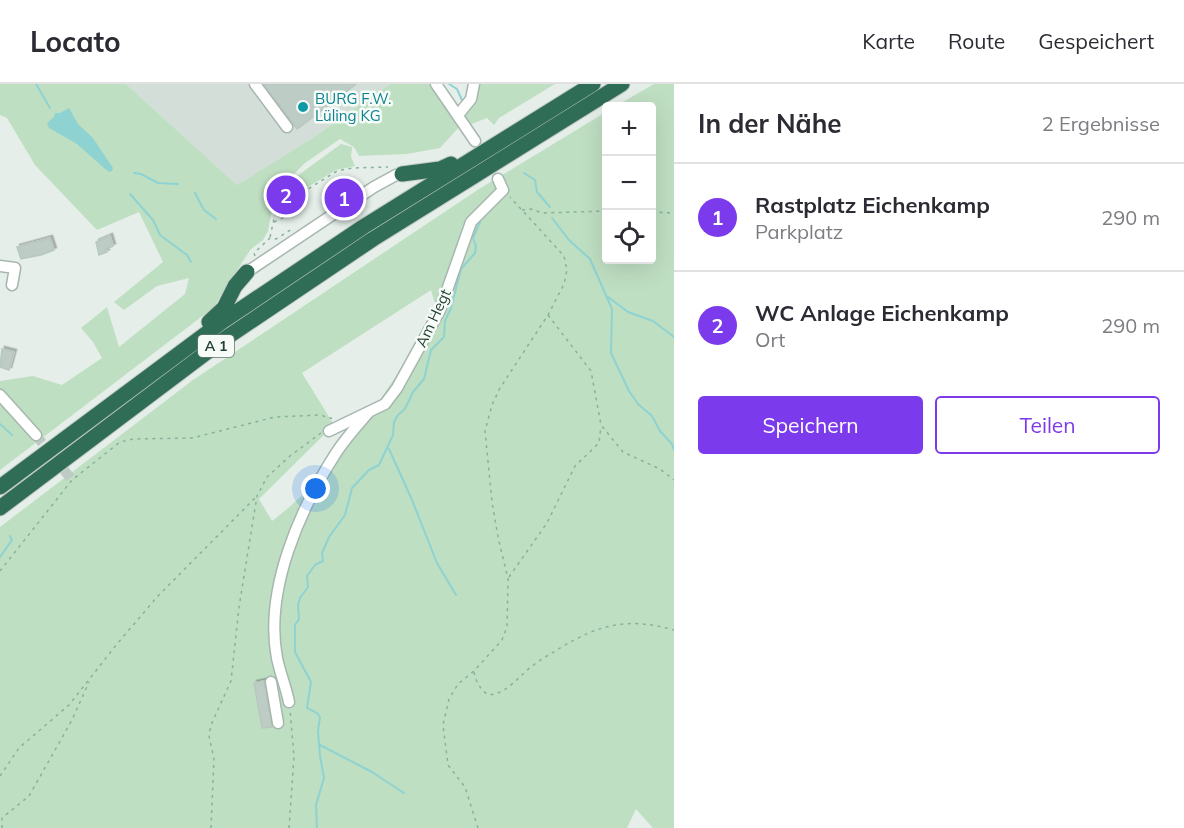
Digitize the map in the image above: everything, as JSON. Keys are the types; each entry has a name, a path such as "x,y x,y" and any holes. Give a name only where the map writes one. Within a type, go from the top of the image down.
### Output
{"highway":[{"name":"A 1","path":"0,487 171,358 476,148 593,84"},
{"name":"A 1","path":"0,508 223,340 373,239 622,84"},
{"path":"402,174 440,168 476,148"},
{"path":"171,358 224,308 235,286 247,272"}],"street":[{"path":"255,84 287,127"},
{"path":"436,84 458,115 476,148"},
{"path":"458,115 471,99 474,84"},
{"path":"247,272 374,187 402,174"},
{"path":"498,179 503,190"},
{"name":"Am Hegt","path":"329,431 385,404 397,388 440,310 471,222 503,190"},
{"path":"0,266 15,268 12,285"},
{"path":"0,395 36,435"},
{"path":"274,703 289,701 277,659 275,625 280,579 287,553 309,501 337,452 369,411"},
{"path":"271,682 278,723"}],"path":[{"path":"263,260 254,253 270,238 276,210 291,198 337,171 352,168 388,167"},
{"path":"478,828 465,787 448,765 443,725 449,699 458,684 474,671 502,640 507,627 508,579 492,502 485,431 492,405 500,388 548,315 564,284 567,270 564,256 503,190"},
{"path":"521,210 531,209 542,213 602,211"},
{"path":"656,212 674,213"},
{"path":"274,222 285,217"},
{"path":"270,238 276,239 292,229"},
{"path":"508,579 548,523 575,466 600,443 601,425 591,371 548,315"},
{"path":"0,571 72,480 120,442 133,439 192,438 275,417 320,416 333,418 341,424"},
{"path":"601,425 623,452 660,469 674,480"},
{"path":"0,777 19,748 69,705 158,597 257,496 267,477 317,435"},
{"path":"211,828 214,759 208,736 231,681 239,607 257,496"},
{"path":"474,671 476,681 482,690 488,695 499,694 535,663 581,636 606,626 634,623 674,630"},
{"path":"2,828 2,818 28,796 72,720 90,678"},
{"path":"289,701 294,757 289,828"}],"shaded area":[{"path":"126,84 390,84 314,137 237,185"}],"green space":[{"path":"0,84 126,84 237,185 314,137 390,84 431,84 460,126 440,148 407,154 359,156 354,147 340,139 305,163 278,190 341,144 352,147 351,157 355,166 336,170 293,196 287,190 280,195 284,201 277,206 274,199 268,231 263,240 251,249 213,308 0,470 0,381 33,376 62,385 102,358 93,342 81,328 107,307 119,347 185,294 189,278 157,286 124,310 114,302 163,262 139,212 97,230 35,165 7,118 0,115"},
{"path":"476,84 555,84 499,118 494,125 487,118 469,125 463,116"},
{"path":"654,84 674,84 674,828 653,828 636,809 627,828 0,828 0,527 193,380 479,189 602,114 602,264 656,264 656,102 623,102","holes":["431,290 437,311 364,424 321,476 298,500 272,521 259,499 334,425 302,373"]}],"water":[{"path":"69,108 78,124 93,138 113,168 112,171 109,172 77,144 49,128 47,123 55,113"}],"building":[{"name":"BURG F.W. Lüling KG","path":"264,84 356,84 297,129"},
{"path":"110,236 113,246 106,249 107,252 99,255 96,242"},
{"path":"50,238 54,250 21,259 17,247"},
{"path":"2,349 14,352 9,370 0,367"},
{"path":"264,681 272,727 262,728 254,683"}],"waterway":[{"path":"36,84 50,108"},
{"path":"449,84 457,89 462,100"},
{"path":"134,173 158,183 178,184"},
{"path":"524,173 535,180 537,192 550,207"},
{"path":"195,193 204,210 216,219"},
{"path":"130,194 153,220 160,235 187,255 191,262"},
{"path":"552,218 569,240 590,259 612,309 611,353 629,391 638,404 652,416 674,450"},
{"path":"317,828 316,805 324,778 318,731 320,717 307,708 311,682 295,652 295,625 299,619 298,605 308,587 307,576 315,565 323,561 322,553 329,537 345,515 352,488 369,470 379,465 393,435 394,422 424,379 431,350 444,337 445,321 451,308 461,269 475,253 476,246 473,238 480,222"},
{"path":"608,297 628,312 653,321 674,337"},
{"path":"0,424 12,435"},
{"path":"389,449 437,563 456,595"},
{"path":"0,557 12,540 10,536"},
{"path":"320,745 372,772 404,793"}],"tunnel":[{"path":"36,435 72,480"}],"place":[{"name":"BURG F.W. Lüling KG","path":"303,107"},
{"name":"WC Anlage Eichenkamp","path":"286,195"},
{"name":"Rastplatz Eichenkamp","path":"344,198"}]}
